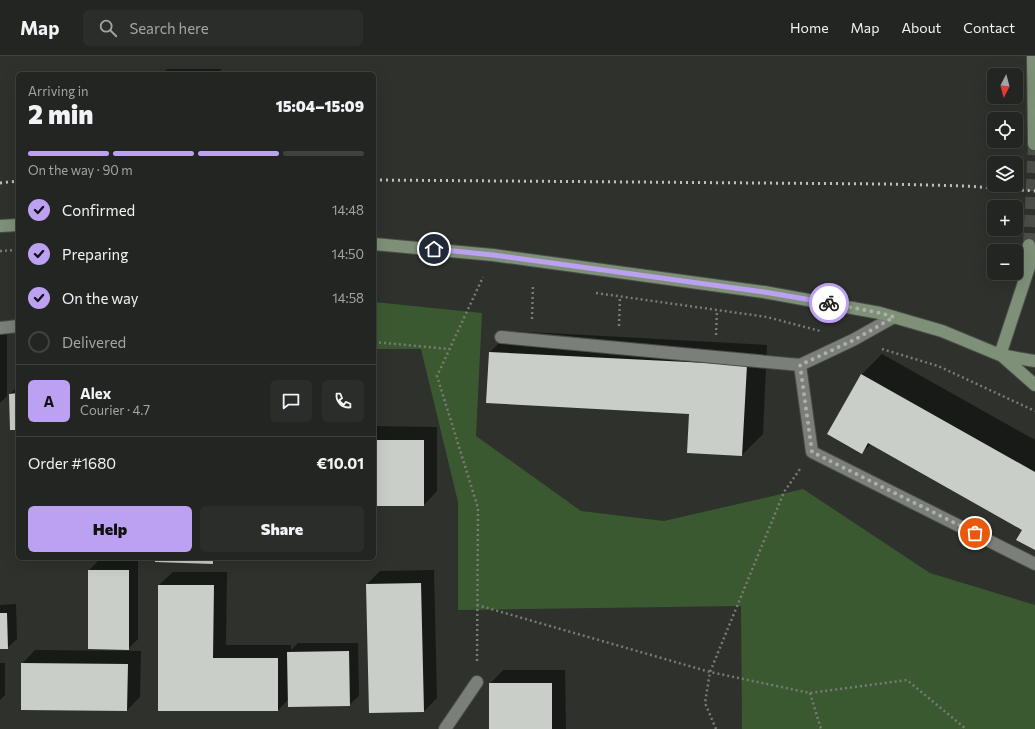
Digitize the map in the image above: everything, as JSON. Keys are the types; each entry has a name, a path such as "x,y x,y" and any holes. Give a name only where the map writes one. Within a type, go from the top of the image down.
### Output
{"main road":[{"path":"1033,56 1034,144"},
{"path":"0,226 16,225"},
{"path":"376,244 493,255 764,292 880,313 942,331 1000,354 1035,361"},
{"path":"1000,354 1029,267 1030,245"},
{"path":"1000,354 1035,385"}],"lane":[{"path":"501,337 800,365 854,340 894,317"},
{"path":"0,328 16,326"},
{"path":"800,365 812,452 1035,564"},
{"path":"445,729 477,682"}],"path":[{"path":"0,251 16,250"},
{"path":"476,276 490,278"},
{"path":"477,682 478,508 437,376 483,277"},
{"path":"526,283 533,284 531,340"},
{"path":"588,292 767,317 854,340 938,366 1035,411"},
{"path":"618,348 620,296"},
{"path":"376,342 449,349"},
{"path":"716,729 705,703 710,672 784,492 812,452"},
{"path":"477,605 710,672 810,694 907,680 966,729"},
{"path":"810,694 821,729"}],"green space":[{"path":"376,302 482,313 476,436 581,511 664,521 803,489 930,573 1035,605 1035,729 742,729 741,606 458,610 458,502 421,349 376,349"}],"building":[{"path":"489,352 747,365 742,456 687,453 689,414 486,403"},
{"path":"861,374 1035,472 1035,550 1016,540 1022,530 868,443 862,454 827,434"},
{"path":"16,393 16,430 10,430 9,394"},
{"path":"376,440 424,440 424,506 376,506"},
{"path":"155,560 213,560 213,564 155,562"},
{"path":"88,570 129,570 129,650 88,649"},
{"path":"421,583 424,712 369,713 366,584"},
{"path":"158,585 214,585 213,658 278,658 278,711 158,711"},
{"path":"0,613 7,613 8,649 0,649"},
{"path":"349,651 350,706 288,707 287,652"},
{"path":"21,663 128,664 127,711 21,710"},
{"path":"489,683 552,683 552,729 489,729"}],"tunnel":[{"path":"1029,245 1034,144"}],"railway":[{"path":"376,180 886,184 966,186 1035,191"},
{"path":"0,183 16,181"}],"way so far":[{"path":"829,303 894,317 854,340 800,365 812,452 975,533"}],"route":[{"path":"434,249 493,255 764,292 829,303"}]}
